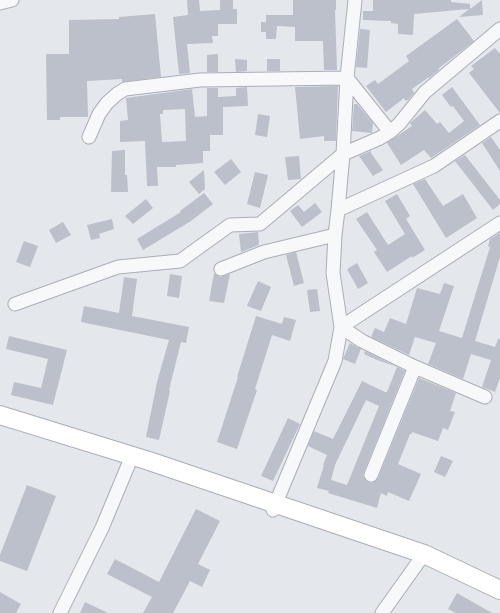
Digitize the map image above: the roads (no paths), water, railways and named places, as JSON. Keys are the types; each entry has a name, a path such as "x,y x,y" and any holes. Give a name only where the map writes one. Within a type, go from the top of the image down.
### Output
{"main road":[{"path":"0,415 132,456 424,554 500,590"}],"street":[{"path":"0,3 12,0"},
{"path":"273,510 335,361 341,327 333,273 334,235 338,210 347,78 355,0"},
{"path":"15,304 118,267 180,261 230,225 260,224 343,154 390,132 425,92 500,29"},
{"path":"347,78 390,132"},
{"path":"89,137 107,103 125,89 200,80 347,78"},
{"path":"338,210 434,166 500,121"},
{"path":"341,327 500,223"},
{"path":"221,269 264,252 334,235"},
{"path":"341,327 362,341 415,367 485,398"},
{"path":"371,475 415,367"},
{"path":"60,613 102,528 132,456"},
{"path":"382,613 424,554"}]}
